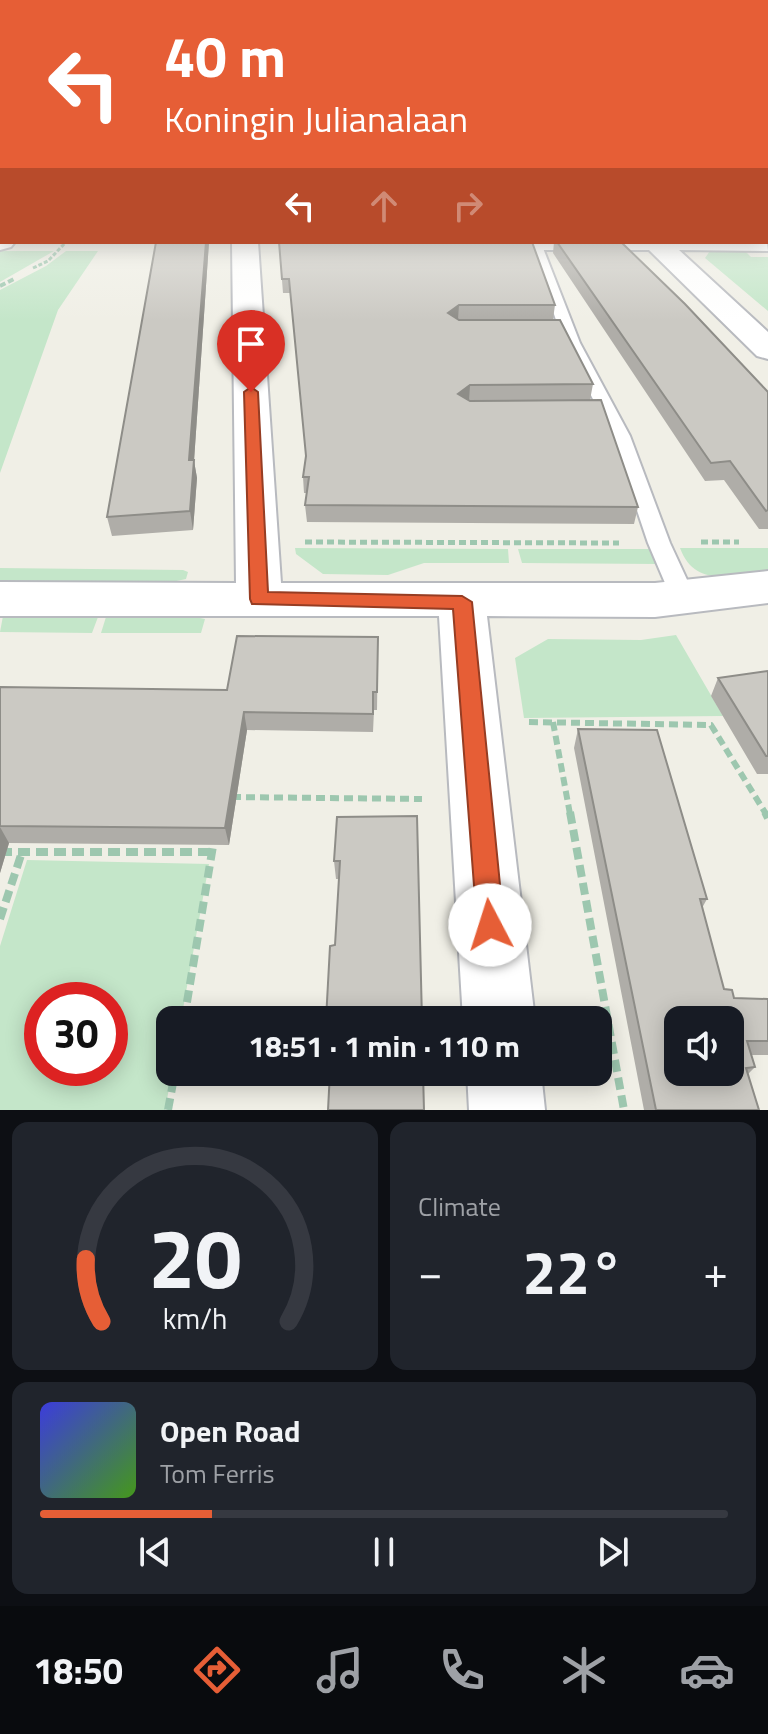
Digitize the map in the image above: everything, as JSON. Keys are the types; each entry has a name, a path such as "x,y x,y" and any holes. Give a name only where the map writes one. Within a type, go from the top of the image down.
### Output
{"street":[{"path":"245,244 259,599"},
{"path":"658,244 768,349"},
{"path":"0,599 462,602 683,597 768,587"},
{"path":"462,602 498,1006"},
{"path":"505,1086 507,1110"}],"lane":[{"path":"535,244 558,327 599,408 621,436 659,543 683,597"}],"path":[{"path":"257,541 752,542"},
{"path":"472,721 711,725 768,818"},
{"path":"553,722 624,1110"},
{"path":"222,797 479,799"},
{"path":"186,1006 217,824"},
{"path":"0,852 212,852"},
{"path":"0,919 22,852"},
{"path":"168,1110 172,1086"}],"green space":[{"path":"0,251 54,251 0,282"},
{"path":"66,251 98,251 58,310 0,473 0,290 46,266"},
{"path":"710,251 746,252 751,257 768,257 768,311 705,258"},
{"path":"295,548 508,549 509,563 424,563 388,575 323,574 296,554"},
{"path":"680,548 768,548 768,571 729,576 705,574 687,561"},
{"path":"518,549 652,549 658,564 522,563"},
{"path":"0,568 188,572 186,579 167,583 0,581"},
{"path":"3,616 98,617 92,633 0,632"},
{"path":"106,617 205,619 201,633 101,633"},
{"path":"676,635 723,716 524,718 515,658 548,639 641,640"},
{"path":"27,860 209,864 184,1006 156,1006 156,1086 169,1086 165,1110 0,1110 0,946"}],"building":[{"path":"156,244 206,244 189,460 194,460 190,511 107,517"},
{"path":"279,244 533,244 555,305 459,305 448,313 459,320 560,320 593,384 470,385 458,394 470,401 601,400 638,507 305,505 309,477 303,477 306,456 289,279 282,279"},
{"path":"558,244 623,244 768,392 768,510 730,461 711,463"},
{"path":"237,636 378,637 377,692 373,692 373,714 244,712 225,828 0,826 0,687 227,690"},
{"path":"768,671 768,756 766,756 718,678"},
{"path":"578,729 657,730 707,899 700,899 724,989 732,990 734,998 768,999 768,1041 747,1041 755,1067 746,1068 759,1110 656,1110"},
{"path":"417,816 422,1006 327,1006 330,946 335,945 340,861 334,861 337,817"},
{"path":"329,1086 423,1086 424,1110 328,1110"}],"route":[{"path":"251,392 259,599 462,602 490,925"}]}
